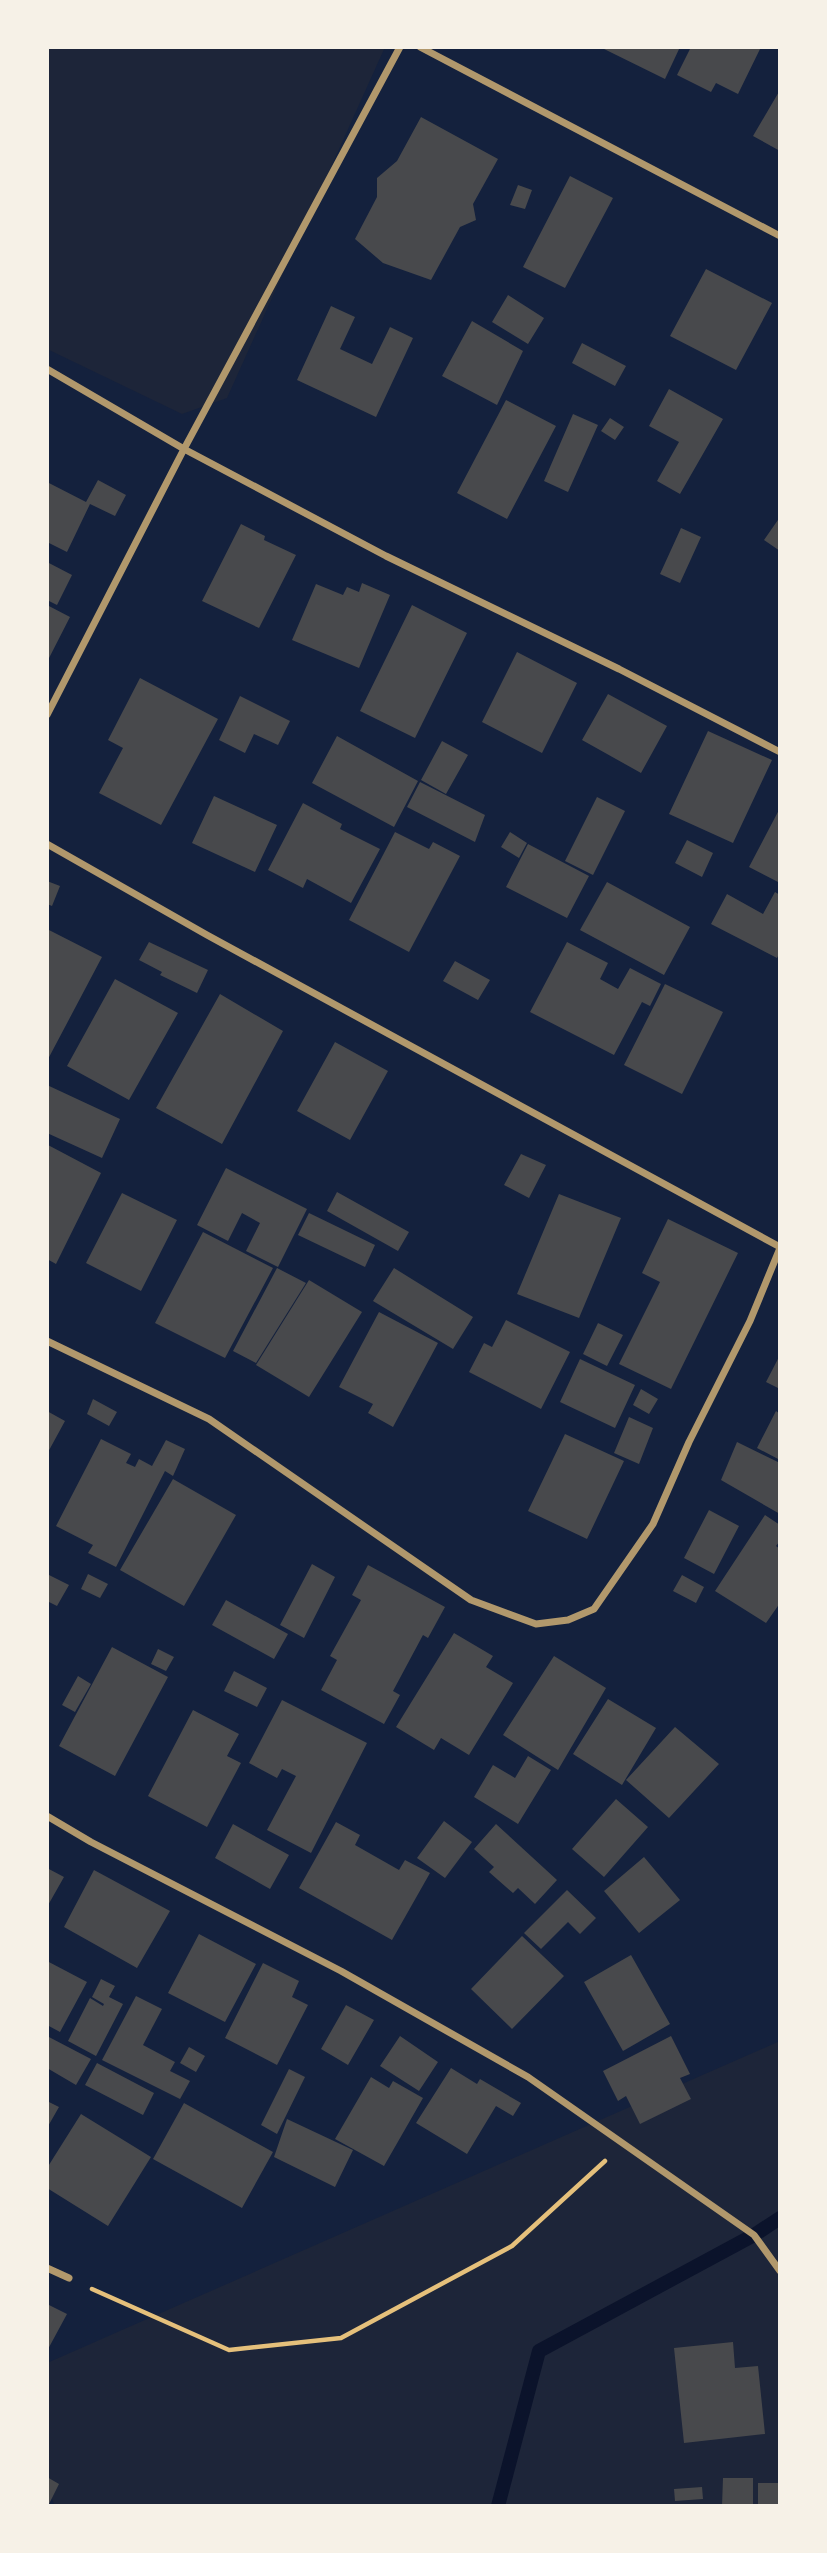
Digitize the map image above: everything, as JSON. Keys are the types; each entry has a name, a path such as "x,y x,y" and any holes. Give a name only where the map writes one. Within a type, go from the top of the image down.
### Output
{"street":[{"path":"47,715 184,449 400,47"},
{"path":"420,47 780,236"},
{"path":"47,369 184,449 386,556 619,669 780,752"},
{"path":"47,844 207,935 780,1248 750,1321 689,1442 653,1524 594,1609 568,1620 536,1624 471,1600 209,1419 47,1342"},
{"path":"47,1816 341,1971 528,2077 754,2235 780,2271"},
{"path":"47,2268 69,2278"}],"path":[{"path":"69,2278 229,2350 341,2338 512,2246 624,2145"}],"shaded area":[{"path":"47,47 385,47 227,398 182,414 47,349"},
{"path":"780,2041 780,2506 55,2506 47,2488 47,2363"}],"building":[{"path":"600,47 680,47 665,79"},
{"path":"691,47 761,47 738,94 716,83 711,92 677,75"},
{"path":"780,90 780,151 753,136"},
{"path":"421,117 498,159 473,204 476,220 460,227 431,280 383,263 355,239 377,197 377,178 397,161"},
{"path":"570,176 613,198 565,288 523,267"},
{"path":"518,185 532,190 525,209 510,205"},
{"path":"706,269 772,303 736,370 670,336"},
{"path":"508,295 544,318 528,344 492,322"},
{"path":"331,306 355,317 340,349 372,364 390,327 413,338 376,417 297,380"},
{"path":"472,321 523,351 497,405 442,376"},
{"path":"582,343 626,366 615,386 572,363"},
{"path":"669,389 723,419 680,494 657,481 679,442 649,426"},
{"path":"506,400 556,426 507,519 457,493"},
{"path":"573,414 598,425 568,492 544,481"},
{"path":"610,418 624,427 615,440 601,431"},
{"path":"98,480 126,495 115,516 90,504 67,552 47,542 47,482 86,502"},
{"path":"780,517 780,551 764,540"},
{"path":"241,524 265,536 264,540 296,555 259,628 202,601"},
{"path":"681,528 701,537 680,583 660,574"},
{"path":"47,562 72,575 57,605 47,600"},
{"path":"362,583 390,595 359,668 292,640 316,584 343,595 347,587 359,592"},
{"path":"47,605 70,617 47,662"},
{"path":"412,605 467,633 415,738 360,711"},
{"path":"517,652 577,683 542,753 482,722"},
{"path":"140,678 218,719 161,825 99,793 123,748 108,740"},
{"path":"608,694 667,726 641,773 582,740"},
{"path":"240,696 290,721 278,745 254,734 245,753 219,740"},
{"path":"708,731 772,760 733,843 669,814"},
{"path":"337,736 418,781 394,827 312,783"},
{"path":"442,741 468,755 446,794 421,780"},
{"path":"420,782 485,815 475,842 407,807"},
{"path":"214,796 277,825 255,872 192,843"},
{"path":"597,797 625,811 593,875 565,861"},
{"path":"303,803 342,824 340,829 380,849 351,903 307,879 303,888 268,870"},
{"path":"780,808 780,883 749,867"},
{"path":"395,832 429,849 433,842 460,856 409,952 349,920"},
{"path":"510,832 527,843 519,858 501,847"},
{"path":"687,840 713,853 702,877 675,863"},
{"path":"528,844 589,876 567,918 506,887"},
{"path":"47,881 60,886 52,906 47,904"},
{"path":"607,882 690,927 664,975 580,930"},
{"path":"775,892 780,895 780,952 777,958 711,924 727,894 763,914"},
{"path":"47,929 102,957 47,1061"},
{"path":"149,942 208,970 197,993 160,975 162,972 139,960"},
{"path":"567,942 608,963 600,979 618,989 630,968 661,984 650,1006 642,1002 614,1055 530,1012"},
{"path":"455,961 490,980 478,1000 443,981"},
{"path":"115,979 178,1013 129,1100 67,1066"},
{"path":"665,984 723,1012 682,1094 624,1065"},
{"path":"220,994 283,1031 222,1144 156,1108"},
{"path":"335,1042 388,1071 350,1140 297,1111"},
{"path":"47,1085 120,1119 102,1158 47,1133"},
{"path":"48,1145 101,1173 56,1264 47,1259"},
{"path":"521,1154 546,1165 529,1198 504,1185"},
{"path":"226,1168 307,1209 278,1267 246,1251 260,1223 242,1213 228,1241 197,1225"},
{"path":"337,1192 409,1232 398,1251 327,1211"},
{"path":"122,1193 177,1220 141,1291 86,1263"},
{"path":"559,1194 621,1218 579,1318 517,1294"},
{"path":"309,1213 375,1245 365,1267 298,1235"},
{"path":"668,1219 738,1253 671,1389 619,1364 660,1282 642,1273"},
{"path":"203,1232 273,1268 225,1358 155,1323"},
{"path":"277,1268 306,1283 256,1363 233,1351"},
{"path":"394,1268 473,1317 453,1349 373,1301"},
{"path":"309,1280 362,1312 309,1397 256,1365"},
{"path":"379,1312 438,1343 393,1427 368,1413 373,1404 339,1387"},
{"path":"506,1320 570,1352 541,1409 469,1372 484,1343 492,1347"},
{"path":"598,1323 623,1335 607,1366 583,1354"},
{"path":"780,1355 780,1389 766,1382"},
{"path":"580,1359 635,1385 615,1428 560,1402"},
{"path":"641,1389 658,1399 649,1414 633,1405"},
{"path":"93,1399 117,1412 109,1426 87,1414"},
{"path":"47,1411 65,1421 47,1454"},
{"path":"776,1411 780,1414 780,1460 757,1448"},
{"path":"629,1417 653,1428 639,1464 614,1453"},
{"path":"565,1434 624,1461 587,1539 528,1511"},
{"path":"101,1439 131,1454 126,1463 135,1467 139,1459 152,1466 166,1440 185,1449 173,1476 165,1471 116,1567 88,1553 93,1545 56,1526"},
{"path":"737,1442 780,1463 780,1514 721,1480"},
{"path":"173,1479 236,1515 184,1606 120,1570"},
{"path":"709,1510 739,1526 714,1574 684,1558"},
{"path":"765,1515 780,1525 780,1541 776,1546 780,1549 780,1603 766,1623 715,1591"},
{"path":"312,1564 335,1577 304,1638 280,1625"},
{"path":"368,1565 445,1607 428,1638 423,1635 393,1691 400,1695 384,1724 321,1690 337,1660 330,1656 361,1600 352,1595"},
{"path":"47,1574 69,1585 57,1606 47,1601"},
{"path":"88,1574 108,1584 100,1598 81,1589"},
{"path":"682,1575 704,1587 696,1603 673,1591"},
{"path":"226,1600 288,1634 274,1659 212,1625"},
{"path":"454,1633 493,1656 486,1667 513,1683 469,1755 441,1738 434,1750 396,1727"},
{"path":"112,1647 168,1677 115,1776 59,1746"},
{"path":"158,1649 174,1657 166,1671 151,1664"},
{"path":"554,1656 606,1688 558,1770 503,1735"},
{"path":"234,1671 267,1688 257,1707 224,1691"},
{"path":"78,1676 91,1684 75,1712 62,1705"},
{"path":"608,1699 656,1728 622,1785 573,1754"},
{"path":"282,1700 367,1743 311,1853 267,1830 296,1776 282,1769 277,1778 249,1763"},
{"path":"193,1710 239,1734 227,1756 241,1763 207,1827 148,1796"},
{"path":"675,1727 719,1764 669,1818 626,1780"},
{"path":"528,1756 551,1770 518,1824 474,1797 493,1765 515,1778"},
{"path":"616,1799 648,1827 604,1877 572,1849"},
{"path":"444,1821 472,1842 445,1878 417,1858"},
{"path":"336,1822 360,1835 355,1845 399,1870 405,1860 430,1873 392,1940 299,1888"},
{"path":"233,1824 289,1855 270,1889 215,1858"},
{"path":"496,1824 557,1880 535,1904 518,1888 513,1893 489,1872 494,1867 474,1849"},
{"path":"644,1857 680,1900 639,1933 604,1891"},
{"path":"47,1868 64,1877 47,1907"},
{"path":"94,1870 170,1911 137,1968 64,1927"},
{"path":"567,1890 596,1918 580,1934 568,1922 541,1949 524,1933"},
{"path":"199,1934 256,1964 225,2022 168,1993"},
{"path":"522,1936 564,1976 512,2029 471,1989"},
{"path":"631,1955 670,2024 623,2051 584,1982"},
{"path":"47,1961 87,1982 60,2032 47,2025"},
{"path":"263,1963 299,1981 292,1997 308,2005 277,2065 225,2038"},
{"path":"101,1979 115,1986 109,1997 123,2004 96,2056 68,2041 90,1998 103,2006 104,2004 92,1997"},
{"path":"136,1996 162,2009 143,2045 175,2062 170,2071 190,2081 180,2099 102,2060"},
{"path":"346,2005 374,2020 348,2065 321,2049"},
{"path":"47,2036 91,2059 76,2085 47,2068"},
{"path":"400,2036 438,2062 419,2091 380,2066"},
{"path":"671,2036 690,2074 680,2078 691,2099 640,2124 626,2096 618,2101 603,2071"},
{"path":"189,2047 205,2056 196,2072 180,2063"},
{"path":"97,2063 154,2093 143,2115 85,2085"},
{"path":"451,2068 477,2084 480,2079 521,2103 513,2116 496,2106 467,2154 416,2123"},
{"path":"289,2069 305,2077 277,2134 261,2125"},
{"path":"371,2077 389,2088 393,2081 423,2098 384,2166 335,2139"},
{"path":"47,2101 59,2107 47,2128"},
{"path":"184,2103 273,2152 242,2208 153,2159"},
{"path":"81,2114 151,2157 108,2226 47,2188 47,2168"},
{"path":"287,2119 353,2150 335,2187 274,2157"},
{"path":"47,2304 67,2314 47,2351"},
{"path":"733,2342 735,2368 758,2366 765,2434 684,2443 674,2348"},
{"path":"47,2477 59,2484 48,2506 47,2506"},
{"path":"723,2478 753,2478 753,2506 722,2506"},
{"path":"758,2483 780,2483 780,2506 758,2506"},
{"path":"702,2487 703,2499 675,2501 674,2489"}],"waterway":[{"path":"498,2506 539,2351 754,2235 780,2218"}]}
